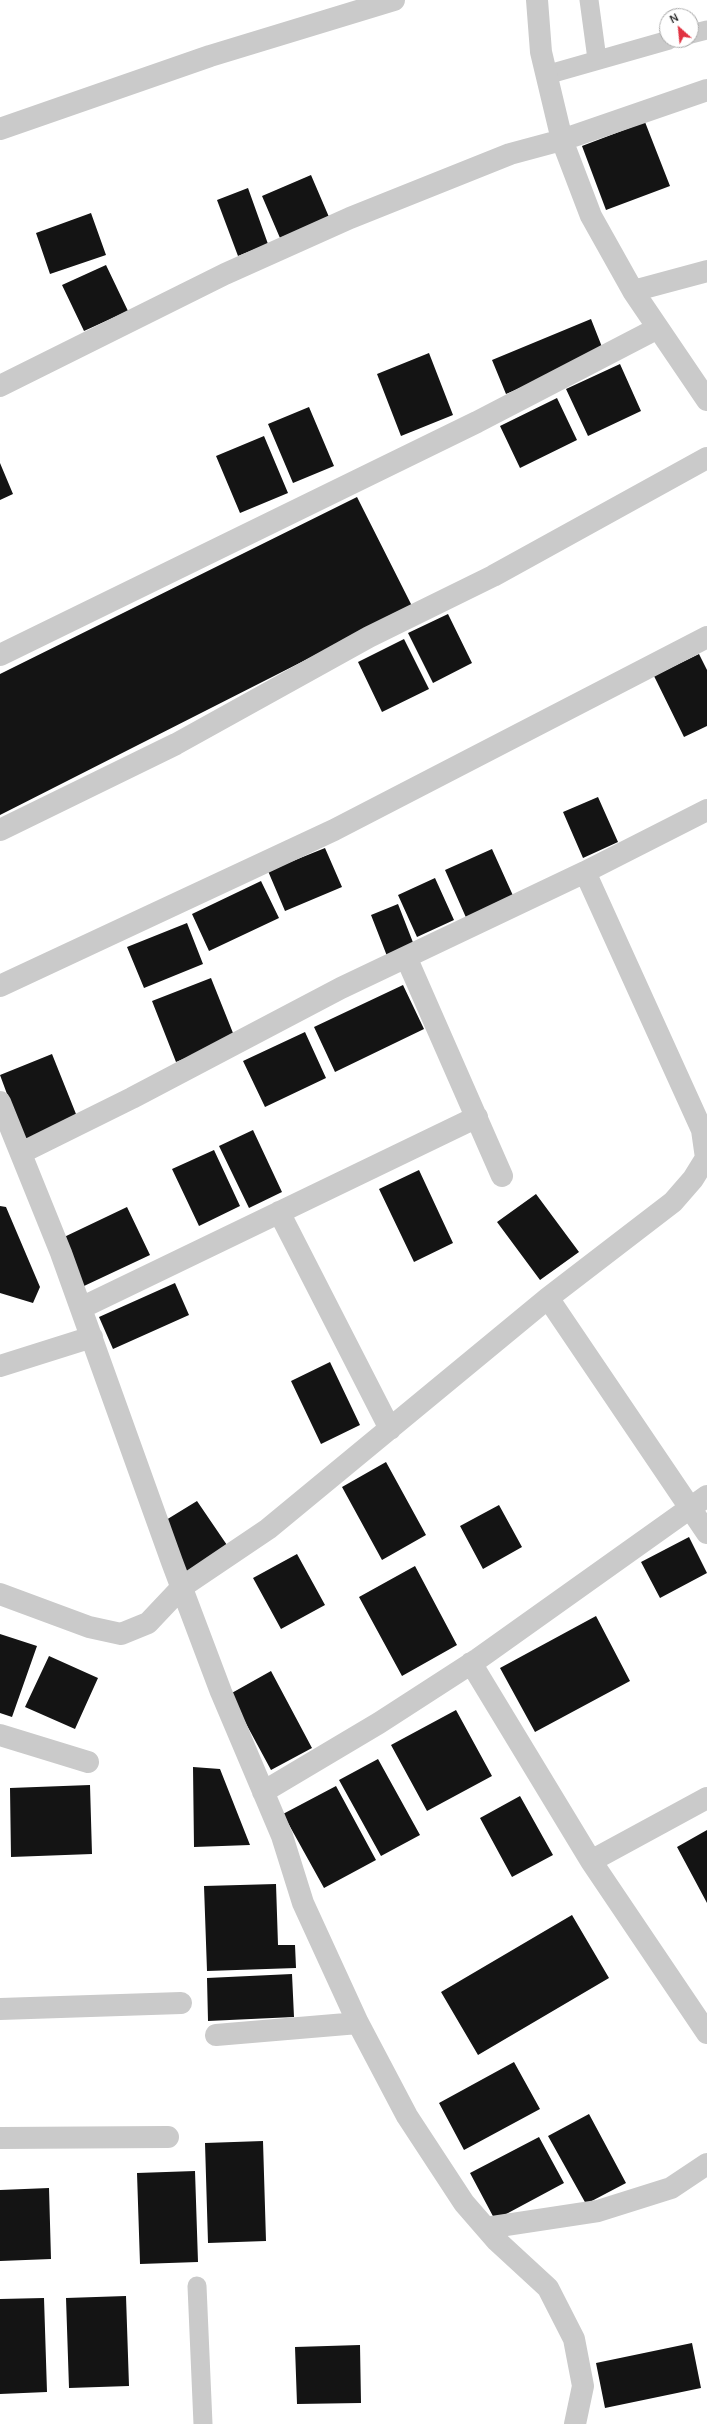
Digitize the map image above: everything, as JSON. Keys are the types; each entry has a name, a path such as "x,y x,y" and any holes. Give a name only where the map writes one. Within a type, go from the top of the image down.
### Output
{"street":[{"path":"0,129 210,56 394,0"},
{"path":"537,0 541,52 562,140 591,216 633,291 707,400"},
{"path":"0,386 225,274 350,218 510,154 562,140 707,90"},
{"path":"633,291 707,270"},
{"path":"0,655 477,422 658,328"},
{"path":"0,830 176,744 369,637 493,576 707,458"},
{"path":"0,986 334,830 707,637"},
{"path":"21,1153 139,1095 341,988 585,872 707,810"},
{"path":"0,1594 89,1627 121,1634 148,1623 182,1588 268,1529 548,1298 673,1202 693,1180 706,1158 702,1130 585,872"},
{"path":"406,957 502,1176"},
{"path":"0,1102 92,1337 221,1692 282,1836 304,1903 358,2023 408,2116 464,2203 486,2228 548,2288 574,2339 583,2386 575,2424"},
{"path":"81,1308 477,1117"},
{"path":"280,1212 390,1429"},
{"path":"548,1298 699,1502 707,1533"},
{"path":"0,1366 92,1337"},
{"path":"263,1792 379,1723 471,1663 699,1502"},
{"path":"471,1663 591,1861 707,2033"},
{"path":"0,1735 88,1762"},
{"path":"591,1861 707,1798"},
{"path":"0,2009 181,2003"},
{"path":"216,2035 358,2023"},
{"path":"0,2138 168,2137"},
{"path":"486,2228 598,2211 671,2188 707,2164"}],"lane":[{"path":"589,0 597,59"},
{"path":"546,75 597,59 659,43"},
{"path":"197,2286 203,2424"}],"building":[{"path":"645,122 670,186 606,210 582,146"},
{"path":"311,175 329,217 280,238 262,196"},
{"path":"248,188 268,244 238,256 217,200"},
{"path":"91,213 106,255 50,274 36,233"},
{"path":"106,265 128,311 84,331 62,285"},
{"path":"591,319 604,352 506,394 492,360"},
{"path":"429,353 453,415 401,436 377,374"},
{"path":"620,364 641,411 588,436 566,389"},
{"path":"557,398 577,440 520,468 500,426"},
{"path":"309,407 334,466 293,483 268,424"},
{"path":"264,436 288,493 240,513 216,456"},
{"path":"0,463 13,494 0,500"},
{"path":"357,497 412,606 0,815 0,674"},
{"path":"448,614 472,663 433,683 408,633"},
{"path":"404,639 429,689 382,712 358,662"},
{"path":"699,654 707,670 707,726 684,737 654,676"},
{"path":"598,797 618,842 583,858 563,812"},
{"path":"325,848 342,887 285,911 268,871"},
{"path":"492,849 515,900 468,922 445,870"},
{"path":"435,878 454,920 417,937 398,895"},
{"path":"261,881 279,918 209,951 192,914"},
{"path":"398,904 414,945 387,956 371,915"},
{"path":"187,923 203,964 144,988 127,947"},
{"path":"211,978 235,1038 176,1062 152,1001"},
{"path":"403,985 424,1029 335,1072 314,1027"},
{"path":"305,1032 326,1078 265,1107 243,1061"},
{"path":"52,1054 78,1119 24,1140 0,1075"},
{"path":"253,1130 282,1192 249,1208 219,1146"},
{"path":"214,1150 240,1206 199,1226 172,1169"},
{"path":"419,1170 453,1243 414,1262 379,1189"},
{"path":"536,1194 579,1252 540,1280 497,1222"},
{"path":"0,1206 6,1207 40,1287 33,1303 0,1293"},
{"path":"127,1207 150,1255 84,1286 62,1238"},
{"path":"175,1283 189,1315 113,1349 99,1317"},
{"path":"330,1362 360,1425 321,1444 291,1381"},
{"path":"386,1462 426,1535 382,1560 342,1487"},
{"path":"197,1501 229,1548 188,1575 166,1520"},
{"path":"499,1505 522,1547 483,1569 460,1526"},
{"path":"689,1537 707,1573 660,1598 641,1562"},
{"path":"297,1554 325,1605 281,1629 253,1578"},
{"path":"415,1566 457,1645 402,1676 359,1597"},
{"path":"596,1616 630,1681 535,1732 500,1668"},
{"path":"0,1634 37,1646 12,1717 0,1713"},
{"path":"49,1656 98,1678 75,1729 25,1707"},
{"path":"271,1671 312,1748 271,1770 230,1694"},
{"path":"456,1710 492,1776 427,1811 391,1745"},
{"path":"378,1759 420,1835 381,1856 339,1780"},
{"path":"193,1767 220,1769 250,1845 194,1847"},
{"path":"90,1785 92,1854 11,1857 10,1788"},
{"path":"336,1786 376,1860 324,1888 283,1814"},
{"path":"520,1796 553,1855 512,1877 480,1818"},
{"path":"707,1830 707,1903 677,1847"},
{"path":"276,1884 278,1945 295,1945 296,1968 207,1971 204,1886"},
{"path":"572,1915 609,1978 478,2055 441,1992"},
{"path":"292,1974 294,2017 208,2021 207,1978"},
{"path":"514,2062 540,2109 464,2150 439,2103"},
{"path":"589,2114 626,2183 586,2204 548,2136"},
{"path":"539,2137 564,2183 495,2220 470,2173"},
{"path":"263,2141 266,2241 208,2243 205,2143"},
{"path":"195,2171 198,2262 140,2264 137,2173"},
{"path":"49,2188 51,2259 0,2261 0,2190"},
{"path":"126,2296 129,2386 69,2388 66,2298"},
{"path":"44,2298 47,2392 0,2394 0,2299"},
{"path":"692,2343 701,2388 605,2408 596,2363"},
{"path":"360,2345 361,2403 297,2404 295,2347"}]}
